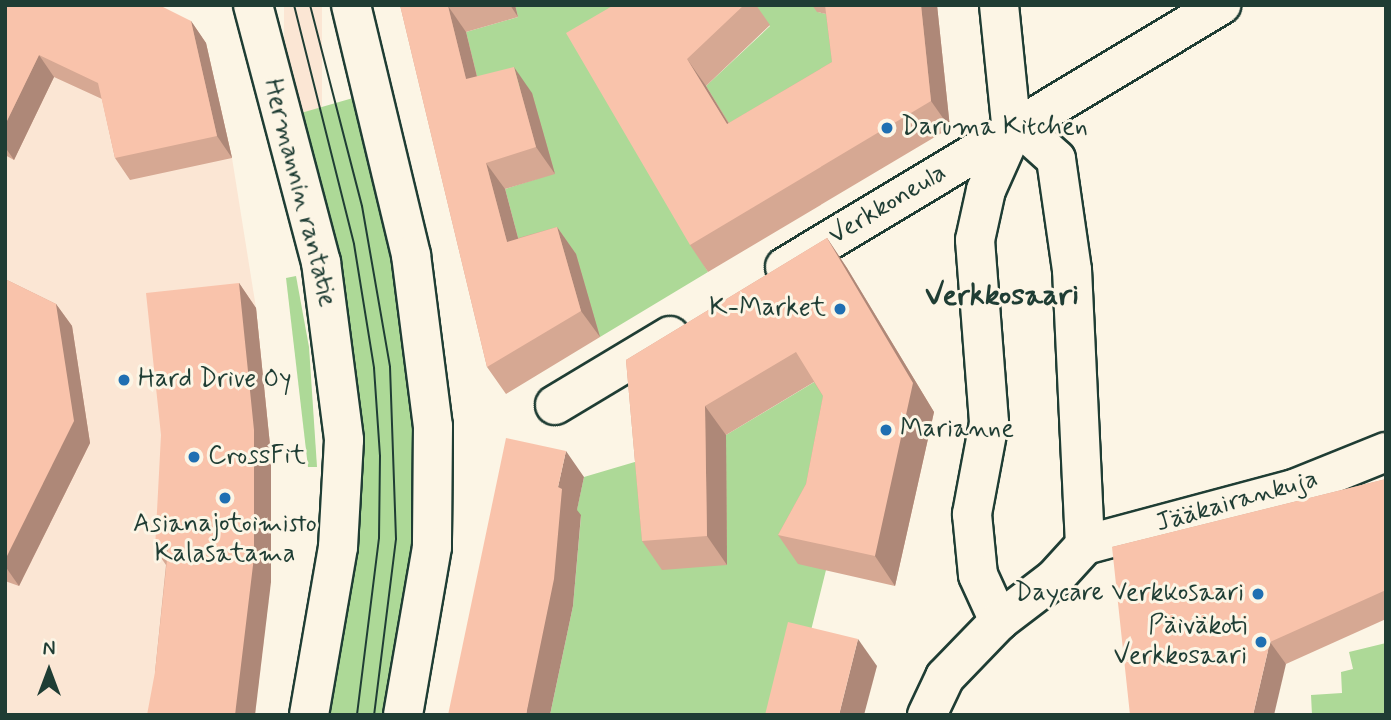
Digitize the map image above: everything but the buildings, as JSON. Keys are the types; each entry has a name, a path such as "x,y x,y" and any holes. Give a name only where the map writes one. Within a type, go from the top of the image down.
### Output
{"street":[{"name":"Hermannin rantatie","path":"253,5 321,262 344,440 338,547 309,715"},
{"path":"351,5 411,255 433,426 432,547 403,715"},
{"path":"999,5 1012,132 986,190 975,240 989,423 972,514 972,550 978,575 999,621"},
{"name":"Verkkoneula","path":"756,285 1221,5"},
{"path":"927,715 945,677 999,621 1054,579 1085,545 1072,270 1056,159 1029,135 1012,132"},
{"path":"555,405 697,320"},
{"name":"Jääkairankuja","path":"1085,545 1294,489 1386,452"}],"shaded area":[{"path":"5,5 206,43 232,158 256,308 271,455 271,580 255,715 5,715"},
{"path":"284,5 322,5 322,113 284,113"}],"green space":[{"path":"515,5 680,5 585,59 708,272 600,337 526,268 505,189 555,173 484,106 466,32 518,17"},
{"path":"751,5 817,5 818,12 842,18 850,89 745,151 706,86 770,26"},
{"path":"353,98 373,140 395,232 425,490 392,715 329,715 348,579 294,115"},
{"path":"296,276 309,347 317,467 308,467 286,278"},
{"path":"816,381 843,425 826,570 790,715 550,715 573,606 581,516 576,514 584,477 726,435"},
{"path":"1386,643 1386,715 1312,715 1311,695 1342,693 1341,672 1353,669 1349,652"}],"tram line":[{"path":"294,5 354,244 374,368 380,456 379,538 357,715"},
{"path":"310,5 362,206 390,367 396,539 374,715"}],"place":[{"name":"Daruma Kitchen","path":"887,128"},
{"name":"K-Market","path":"840,309"},
{"name":"Hard Drive Oy","path":"124,380"},
{"name":"Marianne","path":"886,430"},
{"name":"CrossFit","path":"194,457"},
{"name":"Asianajotoimisto Kalasatama","path":"225,498"},
{"name":"Daycare Verkkosaari","path":"1258,594"},
{"name":"Päiväkoti Verkkosaari","path":"1261,642"}],"district":[{"name":"Verkkosaari","path":"1002,296"}]}
